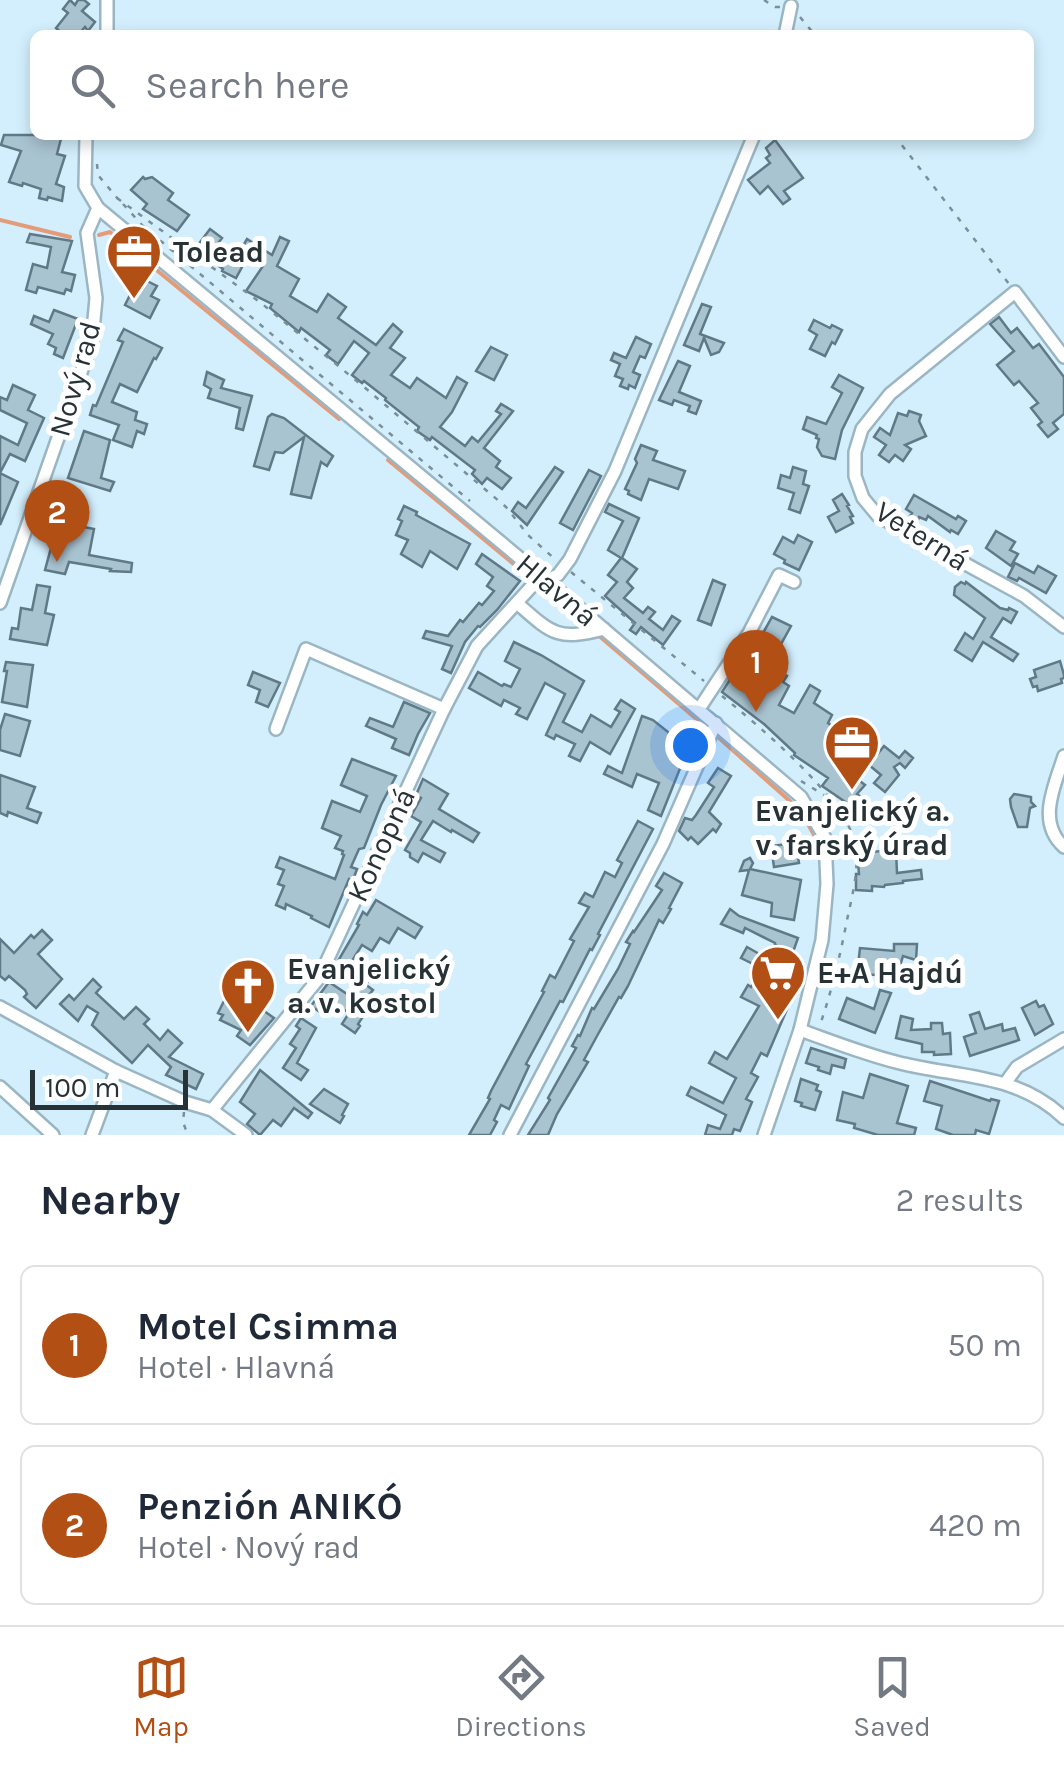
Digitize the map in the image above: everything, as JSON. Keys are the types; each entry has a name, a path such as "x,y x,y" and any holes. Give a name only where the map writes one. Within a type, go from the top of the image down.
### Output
{"street":[{"path":"106,30 107,0"},
{"path":"786,30 791,6"},
{"path":"86,140 85,186 98,208"},
{"path":"564,567 615,471 752,140"},
{"name":"Hlavná","path":"98,208 801,797 824,838 828,884 822,940 800,1030 764,1135"},
{"name":"Nový rad","path":"0,603 92,341 96,298 87,233 98,208"},
{"path":"1015,292 1064,357"},
{"name":"Veterná","path":"1015,292 890,394 862,429 855,452 855,476 864,498 878,516 1024,596 1064,627"},
{"name":"Konopná","path":"212,1110 319,978 477,646 531,587 558,575 564,567"},
{"path":"699,709 749,633 779,575 794,582"},
{"path":"518,604 554,633 584,634 604,629"},
{"path":"276,728 306,649 444,709"},
{"path":"510,1135 664,844 716,723"},
{"path":"1064,756 1048,809 1049,822 1064,847"},
{"path":"0,1007 116,1071 212,1110 246,1135"},
{"path":"800,1030 897,1063 1006,1082 1064,1118"},
{"path":"1006,1082 1017,1067 1064,1039"},
{"path":"92,1135 116,1071"},
{"path":"0,1087 53,1135"}],"path":[{"path":"764,0 775,7 791,6 811,30"},
{"path":"898,140 1015,292"},
{"path":"97,164 98,175 117,198 262,303 364,387 506,508 528,535 564,567 758,725 800,765 847,823 854,842 854,886 834,984 817,1036"},
{"path":"185,1102 186,1130"}],"building":[{"path":"70,0 75,5 84,0 89,4 82,11 95,22 89,30 58,30 68,13 63,9"},
{"path":"4,135 61,140 57,154 65,156 56,184 64,187 62,201 39,198 41,189 9,182 21,151 1,145"},
{"path":"775,140 803,178 784,191 790,199 783,204 768,186 760,194 748,180 770,163 766,148"},
{"path":"143,177 152,177 173,193 168,200 189,215 177,231 143,209 147,204 131,190"},
{"path":"210,229 222,238 216,246 236,258 247,239 272,255 280,237 289,241 277,266 299,279 290,296 317,312 328,294 346,307 338,318 376,345 393,324 402,332 390,348 405,358 391,375 410,388 417,378 446,398 457,377 467,383 440,427 465,446 472,437 478,442 501,414 496,411 501,404 513,411 484,448 500,461 496,467 511,478 502,489 487,478 482,484 472,474 475,470 432,437 430,440 417,431 419,427 386,398 352,375 369,353 354,341 338,364 326,355 330,350 301,328 299,332 270,308 272,304 246,291 263,266 247,258 236,278 195,249"},
{"path":"30,234 72,241 62,272 75,275 71,291 66,289 64,294 38,287 36,293 26,290 33,264 47,268 51,247 27,242"},
{"path":"139,277 157,286 151,296 159,300 150,318 125,305"},
{"path":"702,304 711,307 700,334 724,343 719,352 711,355 704,338 699,351 684,345"},
{"path":"54,310 78,319 63,358 54,354 56,348 48,344 53,334 31,324 34,316 49,322"},
{"path":"999,317 1011,333 1017,328 1033,348 1039,344 1064,377 1064,414 1053,423 1058,429 1048,437 1031,408 1038,403 1019,381 1014,385 997,365 1014,351 990,324"},
{"path":"814,320 842,330 825,356 810,349 817,335 809,330"},
{"path":"124,329 162,348 137,392 120,384 112,402 137,412 135,420 147,424 144,434 137,431 132,447 113,440 119,425 90,415 123,342 118,340"},
{"path":"636,337 651,344 633,372 640,375 635,388 629,385 628,389 620,386 623,379 615,376 620,364 611,360 614,353 626,358"},
{"path":"491,347 507,355 494,380 476,371"},
{"path":"678,361 690,366 679,392 701,401 696,414 688,411 690,406 659,400"},
{"path":"207,372 224,380 221,388 252,396 243,430 236,428 240,408 208,398 211,389 204,385"},
{"path":"839,375 863,388 842,430 835,459 822,456 817,435 803,429 807,417 826,424 842,393 832,387"},
{"path":"13,385 35,395 28,410 44,418 25,461 10,454 0,473 0,436 18,445 27,423 0,410 0,397 7,400"},
{"path":"909,411 921,415 919,421 926,436 905,445 911,449 903,461 895,455 889,462 879,455 886,445 874,437 880,428 890,435 898,413 907,416"},
{"path":"272,414 284,418 333,456 327,466 321,462 311,498 291,494 304,437 283,453 275,452 269,470 254,466"},
{"path":"84,431 110,440 101,478 114,482 110,491 68,478"},
{"path":"641,445 657,451 653,460 685,471 678,489 649,479 641,500 628,494 625,489"},
{"path":"555,467 563,472 527,525 512,511 518,502 526,508"},
{"path":"793,467 806,471 803,484 809,486 800,513 789,509 794,493 778,488 781,475 790,478"},
{"path":"589,470 601,476 573,530 560,523"},
{"path":"0,473 18,482 0,525"},
{"path":"842,494 853,523 836,532 828,517 839,511 833,500"},
{"path":"914,495 966,521 958,534 928,516 918,520 910,516 912,513 906,509"},
{"path":"609,504 639,518 622,558 637,569 627,582 633,588 624,598 643,613 648,607 655,612 649,619 663,630 672,616 680,621 663,645 641,627 636,634 630,630 635,623 605,596 617,582 608,575 621,558 608,550 623,521 605,512"},
{"path":"404,506 470,544 457,569 430,551 422,567 401,554 408,540 396,535"},
{"path":"58,522 94,529 89,555 132,563 131,572 69,562 65,574 45,570"},
{"path":"996,531 1015,542 1010,550 1018,554 1011,566 986,548"},
{"path":"798,535 812,542 799,570 774,554 783,537 794,543"},
{"path":"482,554 520,581 465,642 451,673 442,669 452,646 423,638 426,631 448,636 460,620 463,622 494,591 487,586 493,577 476,564"},
{"path":"1015,563 1034,573 1038,566 1056,576 1046,593 1019,578 1017,581 1008,577"},
{"path":"713,580 725,585 711,625 698,620"},
{"path":"961,582 1000,608 1017,612 1011,623 1003,618 991,637 1018,654 1013,661 983,642 972,661 955,650 965,633 973,639 985,618 954,595"},
{"path":"37,585 50,587 45,613 54,615 47,645 10,639 12,628 18,629 21,608 32,610"},
{"path":"772,617 791,626 766,663 787,676 783,682 789,686 779,705 794,713 810,685 820,691 814,703 832,715 828,723 846,736 834,753 852,767 848,772 865,785 857,794 871,805 863,814 822,786 828,778 794,755 764,724 722,692 736,670 744,675 756,654 749,650"},
{"path":"514,642 584,681 563,722 582,732 591,715 611,727 620,712 615,709 621,700 635,709 610,754 590,742 580,761 569,756 575,744 546,735 565,694 545,683 527,719 516,714 520,708 504,700 501,706 469,688 478,672 511,687 520,669 505,661"},
{"path":"1060,661 1062,683 1038,691 1037,686 1033,687 1030,679 1036,677 1034,670"},
{"path":"6,662 33,665 27,707 2,702"},
{"path":"253,672 280,683 268,707 256,702 260,690 248,685"},
{"path":"404,702 430,713 409,755 392,748 396,739 366,726 370,718 393,727"},
{"path":"5,714 30,721 20,756 0,750"},
{"path":"642,716 694,745 683,761 661,816 648,810 659,783 637,774 632,787 604,774 608,766 622,773"},
{"path":"884,746 899,758 905,751 913,758 905,768 900,763 894,767 899,775 885,792 874,783 881,775 869,765"},
{"path":"352,759 396,776 364,848 359,849 351,867 357,869 353,880 349,879 329,927 286,904 285,909 276,905 284,886 278,884 284,870 276,867 280,857 335,879 344,855 335,848 341,836 322,828 332,801 360,812 367,796 341,785"},
{"path":"718,768 731,776 709,812 721,824 698,844 679,831 685,818 692,820 714,787 708,783"},
{"path":"0,775 35,787 27,808 41,813 37,823 8,812 7,816 0,813"},
{"path":"423,779 448,794 439,809 479,833 473,842 433,821 421,840 445,853 440,862 423,853 418,862 405,850 421,822 411,816 421,798 416,795"},
{"path":"1014,794 1031,797 1035,806 1030,808 1027,827 1018,827 1010,799"},
{"path":"638,821 653,829 592,950 526,1064 529,1066 509,1109 501,1105 490,1135 469,1135 550,975 555,978 574,941 570,939 589,907 579,903 585,893 593,897 605,872 615,877 622,863 617,860"},
{"path":"796,843 799,863 774,867 771,846"},
{"path":"896,850 897,873 921,870 922,879 872,886 872,891 856,890 857,853"},
{"path":"750,858 750,869 801,880 794,920 771,916 772,903 742,895 749,870 740,871"},
{"path":"664,873 682,883 671,909 663,923 659,920 548,1135 528,1135 550,1100 592,1008 618,969 630,944 626,942 662,890 656,886"},
{"path":"376,900 422,927 415,938 398,928 389,943 380,938 372,951 362,945 352,961 372,975 367,983 338,961 363,912 367,915"},
{"path":"730,909 798,938 793,952 745,928 743,933 721,924"},
{"path":"42,930 52,940 38,954 62,979 36,1008 24,997 25,990 9,976 5,980 0,976 0,939 14,953 31,935 34,938"},
{"path":"894,944 917,944 916,960 903,956 900,966 878,963 877,975 857,974 860,948 894,951"},
{"path":"747,947 777,964 764,994 788,1007 767,1056 761,1053 751,1073 758,1077 746,1099 752,1102 740,1131 734,1129 732,1135 705,1135 708,1125 720,1129 726,1115 687,1095 691,1087 723,1103 736,1078 709,1063 715,1052 727,1059 759,1006 741,997 761,968 741,958"},
{"path":"93,979 101,987 96,993 124,1019 136,1007 149,1019 144,1024 160,1040 168,1030 182,1043 169,1057 203,1074 196,1089 166,1075 171,1067 148,1045 132,1063 92,1025 98,1013 87,1006 78,1021 60,1004 69,995 74,1000"},
{"path":"361,981 373,990 362,1004 368,1009 355,1033 342,1024 349,1013 329,999 320,1012 311,1006 329,982 350,996"},
{"path":"880,990 891,993 875,1033 839,1019 847,998 874,1009"},
{"path":"226,997 240,1005 237,1011 254,1024 264,1011 274,1018 250,1045 237,1036 241,1030 220,1020 223,1015 218,1013"},
{"path":"1036,1001 1039,1007 1044,1005 1053,1024 1035,1035 1022,1008"},
{"path":"979,1012 985,1029 1002,1024 1003,1031 1015,1028 1019,1040 970,1056 964,1037 976,1033 970,1015"},
{"path":"901,1016 913,1019 911,1030 931,1029 931,1023 942,1023 943,1034 950,1033 951,1054 922,1052 922,1044 896,1038"},
{"path":"301,1018 316,1028 297,1063 308,1070 301,1080 283,1068 296,1048 290,1044 300,1029 296,1026"},
{"path":"811,1048 846,1059 844,1068 832,1065 830,1074 806,1063"},
{"path":"260,1070 312,1113 308,1118 294,1108 281,1126 273,1120 260,1135 247,1124 255,1114 240,1102"},
{"path":"870,1074 908,1086 897,1123 916,1128 914,1135 878,1135 837,1120 843,1092 863,1098"},
{"path":"801,1079 818,1085 816,1090 821,1092 815,1110 795,1101"},
{"path":"930,1081 999,1101 989,1134 976,1130 975,1135 953,1135 936,1129 942,1106 924,1101"},
{"path":"324,1089 348,1104 340,1123 310,1104"}],"waterway":[{"path":"0,220 70,237"},
{"path":"99,235 110,232 339,419"},
{"path":"388,460 527,575"},
{"path":"542,588 569,611"},
{"path":"573,615 585,625"},
{"path":"598,635 707,728"},
{"path":"719,738 800,810 817,840"}],"place":[{"name":"Tolead","path":"134,301"},
{"name":"Penzión ANIKÓ","path":"57,562"},
{"name":"Motel Csimma","path":"756,712"},
{"name":"Evanjelický a. v. farský úrad","path":"852,792"},
{"name":"E+A Hajdú","path":"778,1022"},
{"name":"Evanjelický a. v. kostol","path":"248,1035"}]}
